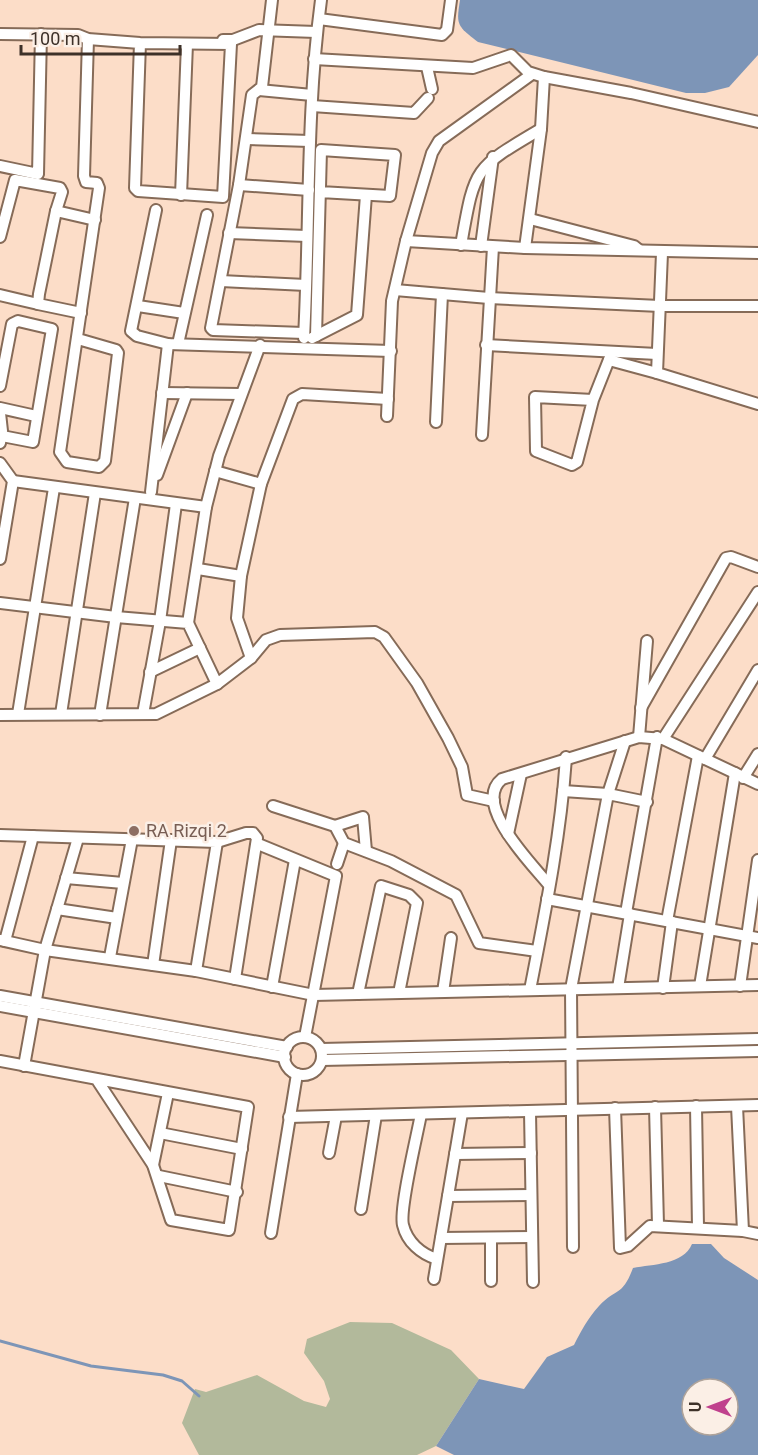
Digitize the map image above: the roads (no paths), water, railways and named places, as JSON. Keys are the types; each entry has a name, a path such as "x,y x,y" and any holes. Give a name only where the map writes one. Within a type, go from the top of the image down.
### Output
{"street":[{"path":"272,0 262,87 252,95 239,186 211,328 391,351"},
{"path":"316,336 314,191 310,141 316,32 321,0"},
{"path":"319,19 442,35 447,30 451,0"},
{"path":"94,39 115,36 233,40 268,29 316,32"},
{"path":"0,33 78,35 94,39 140,43 228,44 232,48 224,195 221,197 138,191 134,182 140,43"},
{"path":"0,166 38,174 41,34"},
{"path":"78,339 116,350 118,353 105,461 99,467 67,462 60,452 99,188 97,183 86,182 84,176 94,39"},
{"path":"181,195 187,44"},
{"path":"314,59 427,67 480,67 507,55 532,74 631,93 758,122"},
{"path":"259,90 312,100 414,113 430,94 427,67"},
{"path":"387,416 395,290 406,241 432,153 439,141 532,74"},
{"path":"525,248 541,129 544,77"},
{"path":"461,244 471,188 478,172 493,157 541,129"},
{"path":"246,139 310,141"},
{"path":"239,186 314,191 366,195 387,196 392,194 395,157 393,153 321,150 314,191 307,236 303,341"},
{"path":"481,246 493,157"},
{"path":"0,237 15,180 60,188 62,192 56,211 38,304"},
{"path":"156,210 131,331 134,334 173,344 260,345 303,341 357,315 366,195"},
{"path":"56,211 96,220"},
{"path":"150,496 162,393 207,215"},
{"path":"530,219 634,246 640,252"},
{"path":"229,233 307,236"},
{"path":"406,241 493,247 662,253 758,253"},
{"path":"482,435 493,247"},
{"path":"657,374 662,253"},
{"path":"221,281 306,285"},
{"path":"395,290 489,298 660,306 758,306"},
{"path":"436,422 442,294"},
{"path":"0,295 81,313"},
{"path":"138,306 184,313"},
{"path":"0,386 12,324 18,321 52,329 33,442 1,440 0,413"},
{"path":"217,684 188,623 206,507 215,471 260,345"},
{"path":"486,345 610,356 657,354"},
{"path":"610,356 657,374 758,404"},
{"path":"593,400 535,397 536,451 575,465 593,400 610,356"},
{"path":"162,393 242,394"},
{"path":"150,496 187,393"},
{"path":"251,658 237,618 242,576 261,484 295,396 388,399"},
{"path":"0,408 36,416"},
{"path":"0,463 13,482 0,558"},
{"path":"215,471 261,484"},
{"path":"13,482 135,498 150,496 176,504 206,507"},
{"path":"18,714 54,488"},
{"path":"61,714 95,493"},
{"path":"100,715 135,498"},
{"path":"142,714 160,621 176,504"},
{"path":"641,708 726,558 731,557 758,567"},
{"path":"198,569 242,576"},
{"path":"618,988 628,914 660,738 758,592"},
{"path":"0,603 188,623"},
{"path":"0,715 156,714 217,684 251,658 266,640 280,635 375,632 384,637 417,683 462,767 467,795 494,801"},
{"path":"639,736 647,641"},
{"path":"150,672 200,648"},
{"path":"663,987 670,921 702,757 758,670"},
{"path":"549,885 508,834 495,811 496,783 566,757 639,736 660,738 758,784"},
{"path":"573,1246 571,989 608,794 625,741"},
{"path":"700,986 739,775 758,754"},
{"path":"530,990 547,899 566,757"},
{"path":"508,834 520,774"},
{"path":"563,791 608,794 647,802"},
{"path":"273,806 335,826 363,817 366,851"},
{"path":"335,826 344,843 391,861 456,895 479,943 537,951"},
{"path":"0,835 217,842 250,832 256,835 258,844 235,979"},
{"path":"33,836 3,940 45,950 110,957 196,971 314,995 758,985"},
{"path":"24,1066 45,950 78,838"},
{"path":"110,957 132,839"},
{"path":"153,965 171,840"},
{"path":"196,971 217,842"},
{"path":"337,864 344,843"},
{"path":"258,844 336,876 305,1037"},
{"path":"272,987 295,860"},
{"path":"740,986 752,937 758,860"},
{"path":"66,878 123,884"},
{"path":"358,994 381,886 409,895 417,903 399,993"},
{"path":"547,899 752,937"},
{"path":"57,909 117,918"},
{"path":"443,992 451,938"},
{"path":"0,996 33,1007 286,1052"},
{"path":"0,1006 33,1007"},
{"path":"305,1037 315,1041 322,1055 312,1073 297,1074 288,1067 286,1052 295,1039 305,1037"},
{"path":"571,1050 758,1039"},
{"path":"322,1055 571,1050 758,1051"},
{"path":"0,1061 249,1107 229,1230 173,1221 170,1218 159,1176 97,1080"},
{"path":"271,1233 297,1074"},
{"path":"153,1165 168,1093"},
{"path":"290,1117 758,1105"},
{"path":"696,1106 698,1227"},
{"path":"737,1106 742,1231"},
{"path":"655,1107 658,1225"},
{"path":"615,1108 618,1246 628,1246 646,1228 658,1225 758,1234"},
{"path":"530,1112 533,1282"},
{"path":"434,1279 462,1113"},
{"path":"421,1114 402,1222 412,1244 421,1252 437,1259"},
{"path":"361,1209 376,1115"},
{"path":"329,1153 336,1116"},
{"path":"160,1133 242,1149"},
{"path":"455,1154 531,1153"},
{"path":"159,1176 237,1192"},
{"path":"448,1196 531,1195"},
{"path":"441,1238 532,1237"},
{"path":"491,1238 491,1281"}],"water":[{"path":"460,0 758,0 758,55 729,87 705,93 686,93 478,42 462,28 458,20"},
{"path":"692,1244 711,1244 724,1258 758,1280 758,1455 454,1455 436,1446 479,1379 524,1389 547,1357 574,1345 591,1315 605,1300 626,1284 633,1268 667,1262 682,1256"}],"waterway":[{"path":"0,1341 91,1366 163,1375 182,1381 199,1396"}],"place":[{"name":"RA Rizqi 2","path":"134,831"}]}
